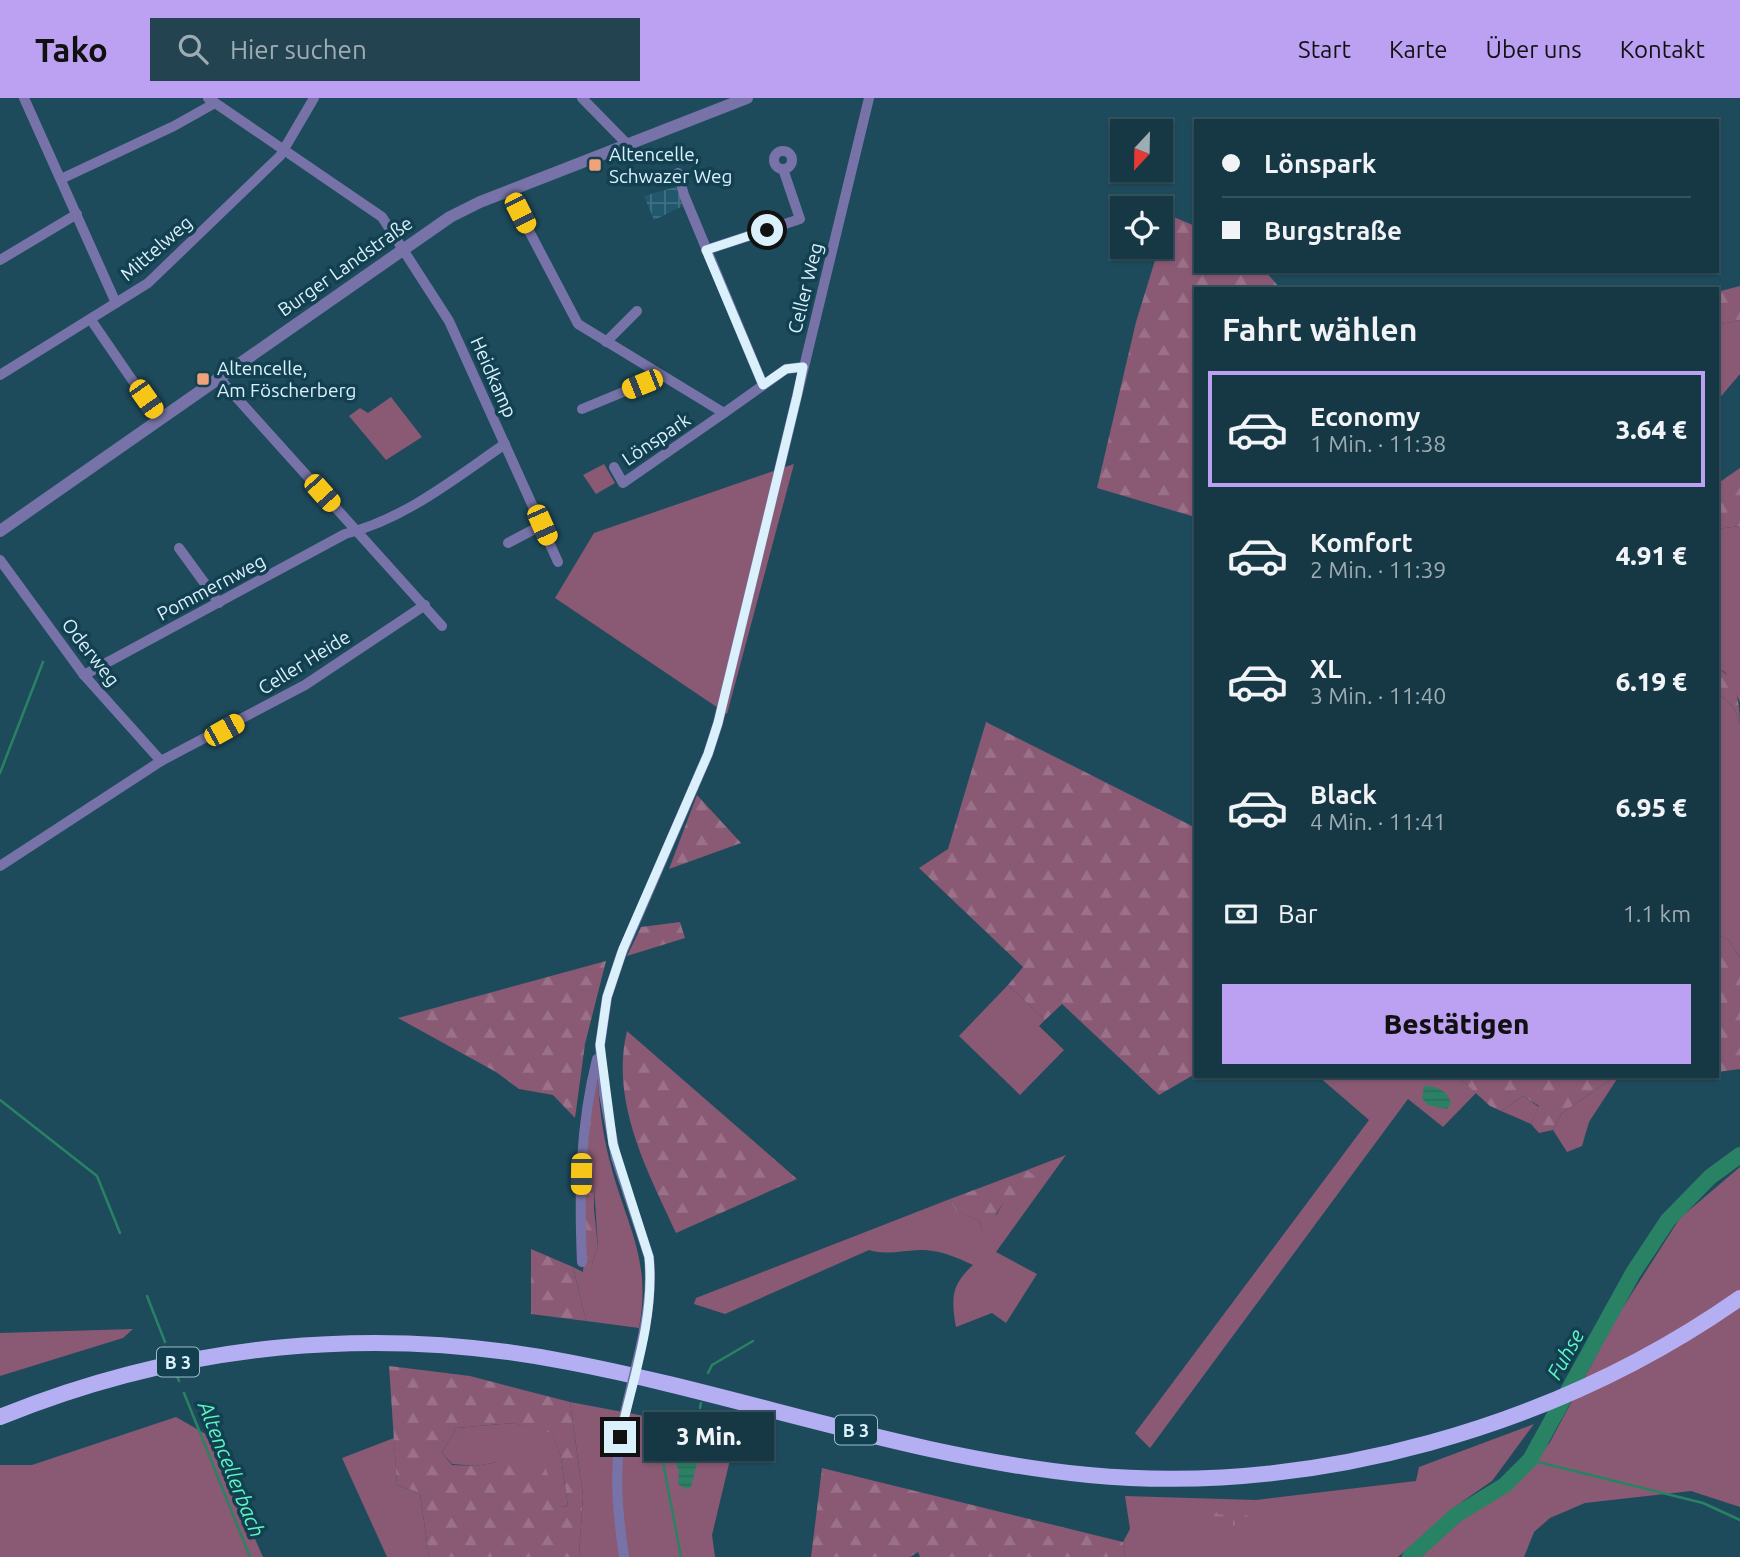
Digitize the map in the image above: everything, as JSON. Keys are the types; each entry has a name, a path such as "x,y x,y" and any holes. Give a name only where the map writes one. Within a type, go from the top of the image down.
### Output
{"highway":[{"name":"B 3","path":"3,1415 32,1396 50,1398 151,1368 253,1348 343,1342 394,1342 491,1349 568,1362 949,1452 1090,1475 1171,1478 1257,1474 1328,1464 1405,1447 1522,1411 1615,1373 1663,1348 1740,1298"}],"street":[{"path":"24,98 116,303"},
{"name":"Mittelweg","path":"0,376 148,283 284,150 314,98"},
{"path":"582,98 627,144"},
{"name":"Burger Landstraße","path":"0,531 450,217 508,191 747,98"},
{"name":"Celler Weg","path":"582,1262 582,1154 588,1097 607,997 618,963 708,754 718,723 869,98"},
{"path":"61,179 174,126 211,101"},
{"name":"Heidkamp","path":"211,101 382,218 449,321 558,562"},
{"path":"706,250 800,219 783,169"},
{"path":"678,173 706,250 763,385"},
{"name":"Lönspark","path":"508,191 578,324 724,414"},
{"path":"0,260 77,214"},
{"path":"606,342 637,311"},
{"path":"91,320 159,419"},
{"name":"Lönspark","path":"614,467 623,483 786,369 803,367"},
{"path":"582,409 662,376"},
{"path":"219,378 442,626"},
{"name":"Pommernweg","path":"84,675 345,534 423,500 505,444"},
{"path":"508,542 542,525"},
{"path":"179,548 219,603"},
{"name":"Oderweg","path":"0,560 84,675 161,761"},
{"name":"Celler Heide","path":"0,866 161,761 305,684 425,605"},
{"name":"Celler Weg","path":"600,1045 604,1094 616,1158 649,1257 651,1295 624,1418 616,1475 617,1509 624,1557"}],"shaded area":[{"path":"676,187 683,206 654,220 644,196"},
{"path":"1424,1086 1444,1092 1451,1103 1447,1109 1427,1105 1422,1098"},
{"path":"680,1450 697,1463 691,1487 686,1489 678,1484 679,1471 674,1459"}],"green space":[{"path":"1173,217 1194,226 1194,273 1267,273 1279,287 1194,287 1194,517 1097,488 1136,322 1155,259 1173,259"},
{"path":"1740,286 1740,320 1719,325 1719,291"},
{"path":"1740,320 1740,374 1719,399 1719,325"},
{"path":"391,397 422,437 386,460 349,416 360,408 368,413"},
{"path":"604,464 615,483 596,494 583,475"},
{"path":"794,464 727,714 555,598 594,533"},
{"path":"1740,468 1740,526 1719,529 1719,483"},
{"path":"1740,526 1740,702 1725,672 1719,669 1719,529"},
{"path":"1719,669 1733,685 1738,701 1740,725 1735,709 1719,693"},
{"path":"1719,693 1735,709 1740,725 1740,958 1728,939 1719,936"},
{"path":"986,722 1192,826 1194,824 1194,1075 1159,1095 1062,1004 1045,1020 1008,985 1023,967 919,868 948,849"},
{"path":"697,795 741,843 669,869"},
{"path":"680,922 685,938 627,956 641,927"},
{"path":"1719,936 1728,939 1740,958 1740,1069 1719,1072"},
{"path":"606,961 585,1044 575,1118 553,1095 519,1089 496,1072 398,1018"},
{"path":"1008,985 1045,1020 1039,1026 1064,1050 1020,1095 959,1036"},
{"path":"627,1031 797,1179 676,1233 643,1160 627,1110 623,1057"},
{"path":"597,1071 607,1151 640,1262 642,1304 639,1328 586,1321 573,1267 583,1272 584,1255 592,1263 598,1248 590,1122"},
{"path":"1320,1078 1459,1078 1476,1093 1443,1127 1408,1099 1150,1448 1135,1433 1369,1120"},
{"path":"1459,1078 1613,1078 1562,1113 1553,1130 1539,1133 1531,1124 1539,1106 1523,1096 1501,1111 1490,1106"},
{"path":"1613,1078 1618,1078 1589,1122 1582,1146 1567,1152 1553,1130 1562,1113"},
{"path":"1523,1096 1539,1107 1531,1124 1501,1111"},
{"path":"590,1119 595,1140 594,1209 598,1248 592,1263 584,1255 582,1214"},
{"path":"1066,1155 996,1252 1037,1274 1006,1323 992,1313 956,1327 954,1293 960,1279 973,1265 944,1253 925,1250 869,1250 725,1314 694,1304 696,1298 950,1199 957,1211 979,1221 984,1235 1003,1204 1040,1180 1027,1170"},
{"path":"1740,1167 1740,1507 1691,1491 1585,1503 1550,1518 1534,1532 1524,1557 1415,1557 1451,1525 1518,1483 1550,1442 1618,1315 1680,1218"},
{"path":"1027,1170 1041,1180 1014,1206 1003,1204 996,1214 997,1228 984,1236 979,1221 956,1211 950,1199"},
{"path":"531,1249 573,1267 586,1321 531,1314"},
{"path":"133,1329 123,1338 0,1376 0,1333"},
{"path":"389,1366 470,1376 570,1402 583,1496 579,1557 429,1557 420,1493 397,1485","holes":["513,1423 552,1433 561,1457 568,1507 559,1506 544,1464 497,1462 476,1466 452,1465 442,1453 456,1428"]},
{"path":"570,1402 655,1418 734,1443 712,1535 715,1557 579,1557 583,1496"},
{"path":"176,1417 209,1436 263,1557 0,1557 0,1465 32,1465"},
{"path":"513,1423 552,1432 561,1457 568,1507 559,1506 497,1462 476,1466 452,1464 442,1453 456,1428"},
{"path":"1534,1424 1492,1481 1463,1501 1398,1557 1125,1557 1123,1542 1130,1529 1125,1496 1256,1500 1416,1481 1419,1467"},
{"path":"394,1438 397,1485 420,1493 429,1557 387,1557 342,1458"},
{"path":"822,1468 1123,1542 1125,1557 920,1557 918,1552 910,1557 811,1557"},
{"path":"1222,1510 1249,1516 1252,1524 1249,1529 1217,1522 1213,1514"}],"waterway":[{"name":"Altencellerbach","path":"0,773 43,662"},
{"name":"Altencellerbach","path":"0,1100 97,1176 120,1233"},
{"name":"Fuhse","path":"1410,1557 1456,1515 1505,1485 1530,1460 1633,1273 1668,1220 1710,1177 1740,1155"},
{"name":"Altencellerbach","path":"147,1296 165,1342"},
{"path":"708,1373 712,1365 753,1341"},
{"name":"Altencellerbach","path":"177,1376 179,1381"},
{"name":"Altencellerbach","path":"184,1393 250,1557"},
{"path":"700,1408 701,1403"},
{"path":"681,1557 659,1441 670,1430 689,1435 693,1432"},
{"path":"1530,1460 1703,1503 1740,1520"}],"place":[{"name":"Altencelle, Schwazer Weg","path":"595,165"},
{"name":"Altencelle, Am Föscherberg","path":"203,379"}],"route":[{"path":"620,1437 647,1318 651,1295 650,1275 649,1257 616,1158 604,1094 600,1045 607,997 621,956 708,754 718,723 803,367 786,369 763,385 706,250 767,230"}]}
